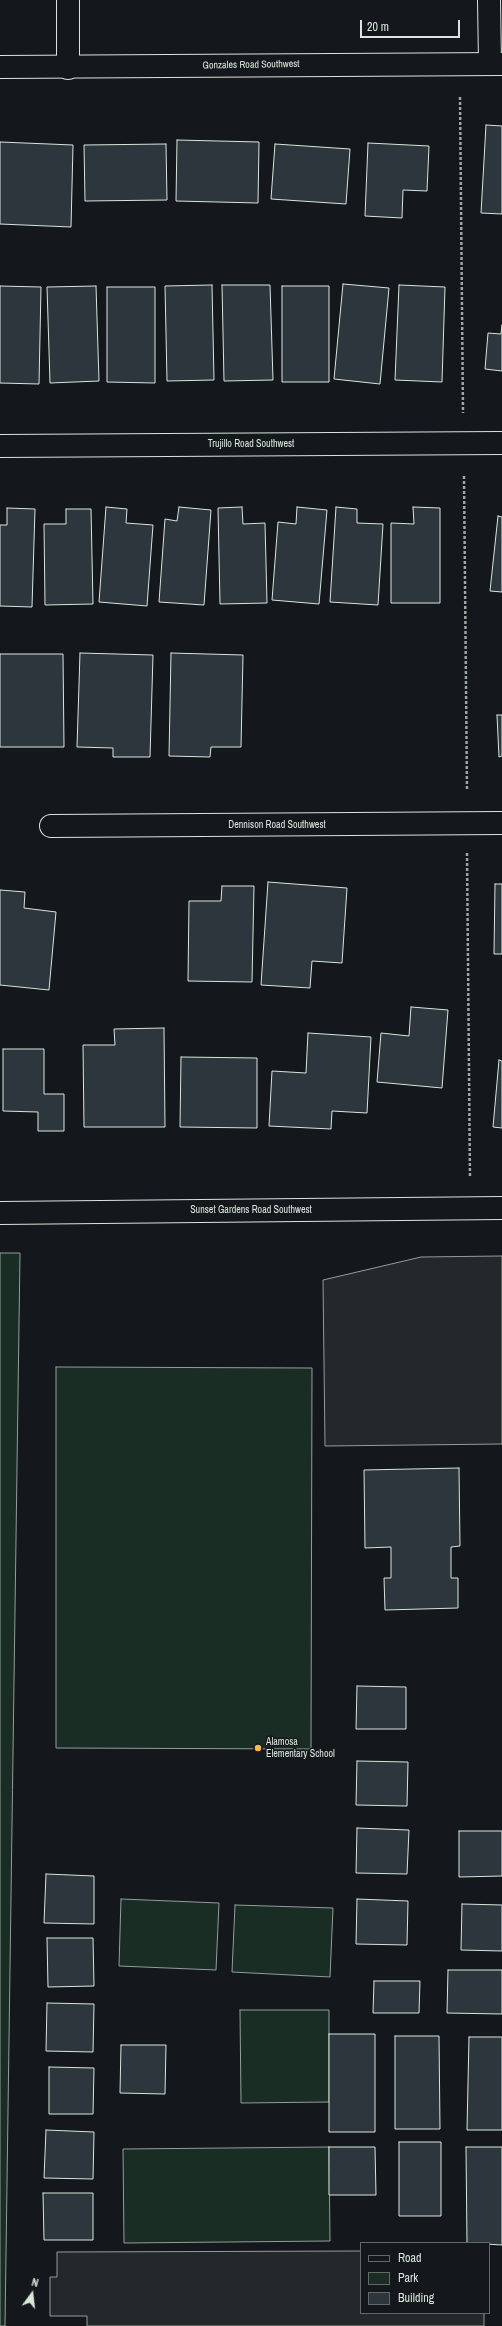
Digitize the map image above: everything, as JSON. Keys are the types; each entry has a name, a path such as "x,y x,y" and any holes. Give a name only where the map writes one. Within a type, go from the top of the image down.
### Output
{"street":[{"path":"68,0 68,68"},
{"path":"489,0 496,64"},
{"name":"Gonzales Road Southwest","path":"0,67 68,68 496,64"},
{"name":"Trujillo Road Southwest","path":"0,446 502,443"},
{"name":"Dennison Road Southwest","path":"51,826 502,823"},
{"name":"Sunset Gardens Road Southwest","path":"0,1212 502,1208"}],"path":[{"path":"460,97 463,414"},
{"path":"464,476 467,791"},
{"path":"467,852 470,1178"}],"green space":[{"path":"0,1253 20,1253 5,2326 0,2326"},
{"path":"56,1367 312,1368 311,1749 56,1748"},
{"path":"121,1899 219,1903 216,1970 119,1966"},
{"path":"235,1905 333,1908 330,1977 232,1972"},
{"path":"240,2010 329,2010 329,2102 241,2103"},
{"path":"329,2147 330,2241 124,2243 123,2149"}],"shaded area":[{"path":"502,1256 502,1444 325,1446 323,1280 421,1257"},
{"path":"360,2251 360,2314 484,2314 484,2326 87,2326 87,2316 50,2316 50,2277 57,2277 57,2252"}],"building":[{"path":"486,125 502,126 502,214 481,213"},
{"path":"177,140 259,142 258,203 176,201"},
{"path":"0,142 73,145 71,227 0,224"},
{"path":"368,143 429,146 427,191 403,190 402,218 365,216"},
{"path":"166,144 167,200 85,201 84,145"},
{"path":"275,144 350,149 346,204 271,199"},
{"path":"343,284 389,288 380,384 334,379"},
{"path":"212,285 214,380 167,381 165,286"},
{"path":"222,285 270,285 273,380 224,381"},
{"path":"399,285 445,287 442,382 395,380"},
{"path":"0,286 41,287 39,384 0,383"},
{"path":"96,286 99,381 50,383 47,287"},
{"path":"282,286 329,286 329,382 282,382"},
{"path":"107,287 155,287 155,383 107,382"},
{"path":"502,325 502,371 485,369 488,333 501,334"},
{"path":"106,507 127,509 126,523 153,525 147,606 99,602"},
{"path":"179,507 211,510 204,605 159,602 165,519 177,521"},
{"path":"242,507 243,524 265,523 267,603 220,604 218,508"},
{"path":"297,507 327,510 319,604 272,600 278,522 296,524"},
{"path":"336,507 357,509 357,523 383,524 378,605 330,602"},
{"path":"413,507 440,508 440,603 391,603 391,523 414,524"},
{"path":"7,508 35,509 32,607 0,606 0,525 7,525"},
{"path":"66,509 91,509 93,604 45,605 44,524 66,524"},
{"path":"498,516 502,517 502,592 490,591"},
{"path":"80,653 153,655 150,757 113,757 113,748 77,747"},
{"path":"171,653 243,655 241,747 211,747 210,757 169,756"},
{"path":"0,654 63,654 64,747 0,747"},
{"path":"497,715 502,715 502,756 499,757"},
{"path":"268,882 347,888 342,963 312,961 310,988 261,985"},
{"path":"495,884 502,884 502,954 494,954"},
{"path":"222,886 254,886 252,982 188,981 189,901 221,901"},
{"path":"0,890 25,892 24,908 56,912 49,990 0,985"},
{"path":"411,1007 448,1010 442,1088 377,1082 381,1033 409,1036"},
{"path":"164,1028 165,1127 84,1127 83,1045 115,1045 114,1029"},
{"path":"308,1033 371,1037 367,1113 332,1111 331,1129 269,1126 272,1071 306,1073"},
{"path":"3,1049 44,1049 44,1094 64,1094 64,1131 38,1131 38,1112 3,1111"},
{"path":"181,1057 257,1058 257,1128 180,1127"},
{"path":"499,1060 502,1061 502,1128 493,1127"},
{"path":"459,1468 460,1546 451,1547 451,1578 458,1578 458,1608 385,1610 384,1578 391,1578 391,1547 365,1548 364,1470"},
{"path":"357,1686 406,1687 406,1729 356,1729"},
{"path":"357,1761 408,1762 407,1806 356,1805"},
{"path":"357,1828 409,1830 407,1874 356,1873"},
{"path":"459,1831 502,1831 502,1876 459,1877"},
{"path":"46,1874 94,1876 94,1924 44,1923"},
{"path":"357,1899 408,1901 407,1945 356,1944"},
{"path":"462,1904 502,1905 502,1951 461,1950"},
{"path":"47,1938 93,1938 94,1986 48,1987"},
{"path":"448,1970 502,1970 502,2014 447,2013"},
{"path":"374,1981 420,1981 419,2013 373,2013"},
{"path":"47,2003 94,2004 93,2052 46,2051"},
{"path":"329,2034 375,2034 375,2132 329,2132"},
{"path":"395,2036 439,2036 440,2129 395,2129"},
{"path":"469,2037 502,2037 502,2130 467,2130"},
{"path":"121,2045 166,2045 165,2094 120,2093"},
{"path":"49,2067 94,2068 93,2114 49,2114"},
{"path":"46,2130 94,2132 93,2179 44,2178"},
{"path":"399,2142 441,2142 441,2216 399,2216"},
{"path":"329,2147 375,2147 376,2195 329,2195"},
{"path":"466,2147 502,2147 502,2245 490,2244 490,2242 467,2242"},
{"path":"43,2193 93,2193 93,2240 44,2240"}],"place":[{"name":"Alamosa Elementary School","path":"258,1748"}]}
